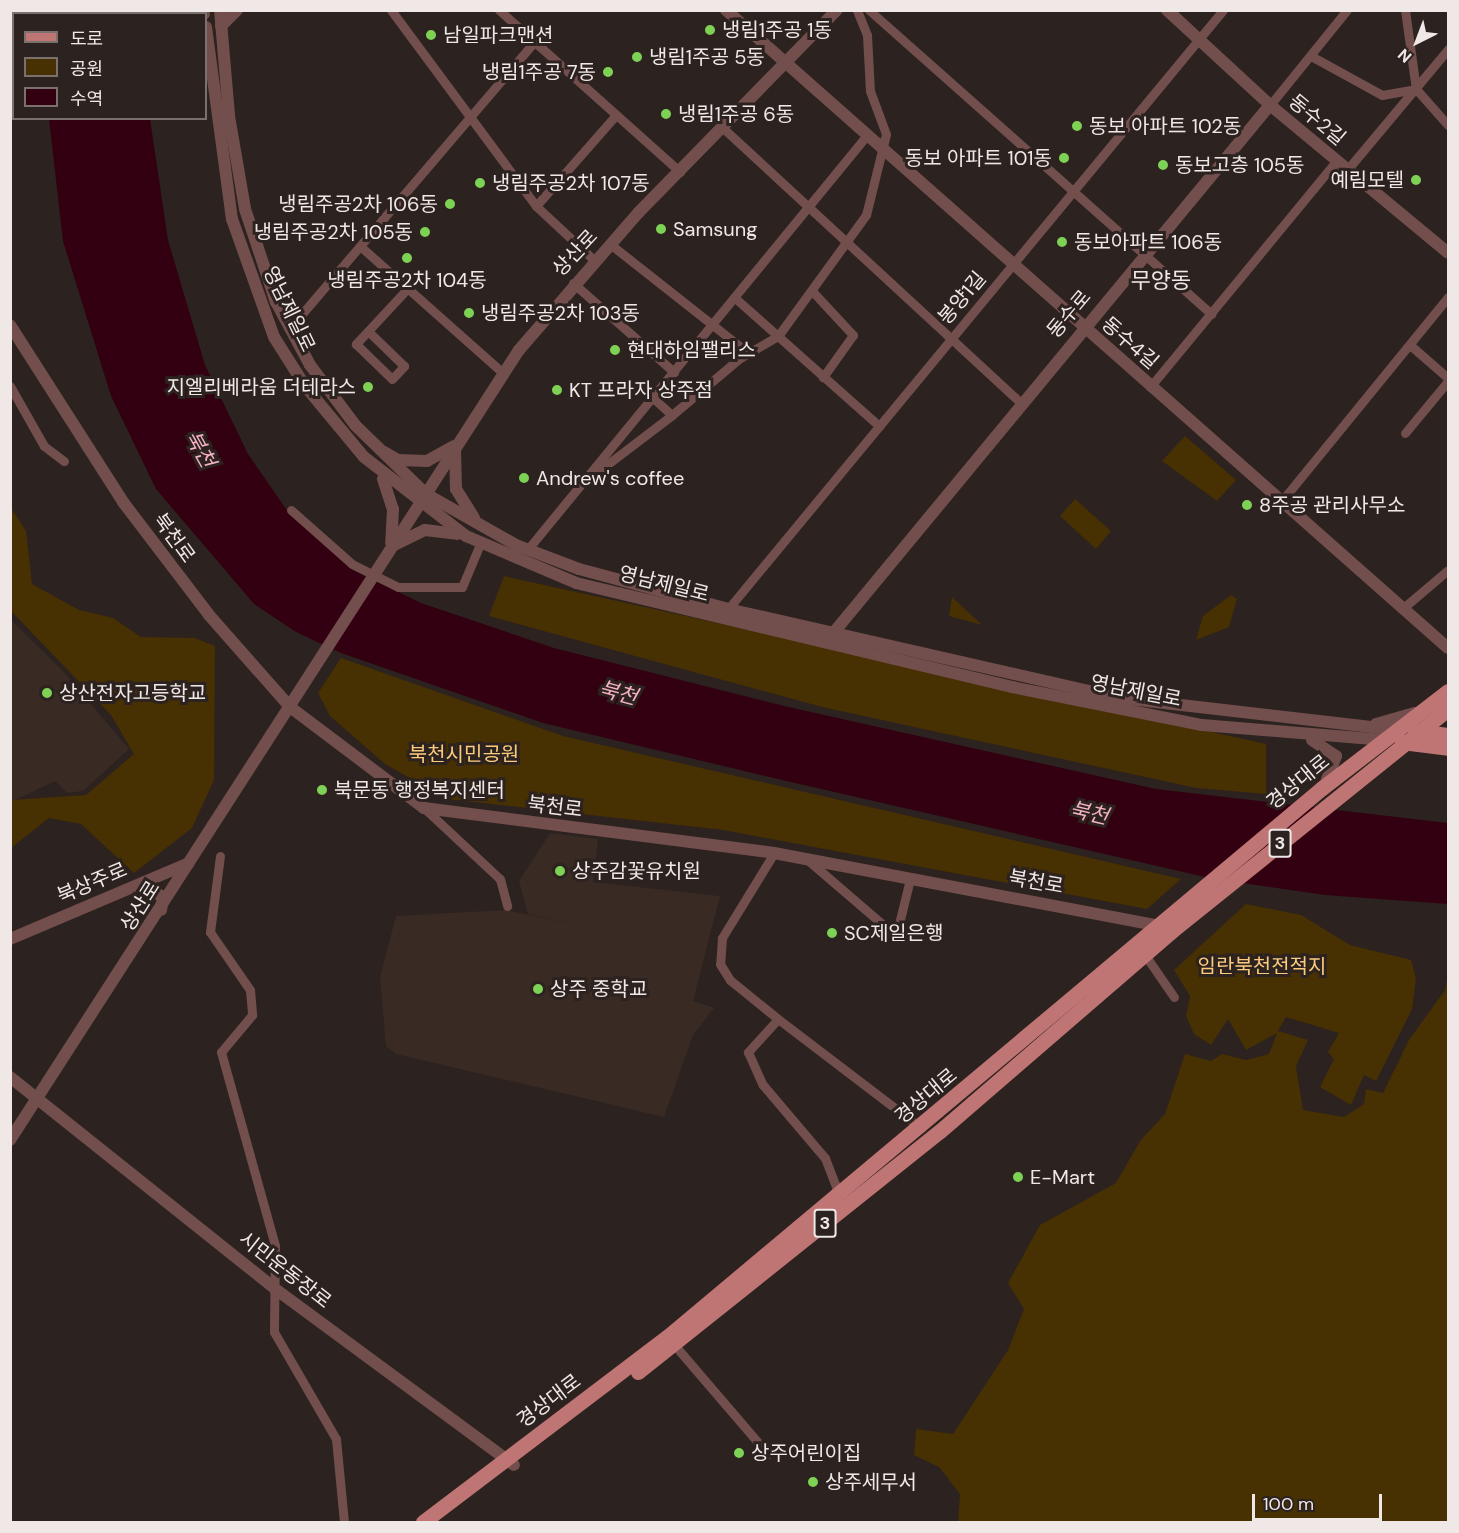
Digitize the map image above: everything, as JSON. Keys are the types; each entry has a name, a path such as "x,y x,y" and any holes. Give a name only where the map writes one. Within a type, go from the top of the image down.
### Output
{"main road":[{"name":"경상대로","path":"671,1341 921,1128 1167,927 1200,908 1360,778 1424,710 1449,691"},
{"path":"1419,732 1449,709"},
{"name":"영남제일로","path":"1401,736 1419,732 1449,735"},
{"name":"경상대로","path":"423,1522 510,1462 671,1341 940,1131 1145,955 1181,907 1322,788 1384,740 1401,736"},
{"name":"영남제일로","path":"1401,736 1449,748"},
{"name":"경상대로","path":"438,1522 510,1462"}],"street":[{"name":"영남제일로","path":"220,10 245,209 289,329 310,365 375,448 406,478 423,500 466,536 480,544 576,583 825,645 1120,711 1296,735 1384,740"},
{"path":"221,26 237,10"},
{"path":"499,10 680,172"},
{"name":"동수4길","path":"726,10 1280,503 1449,648"},
{"name":"상산로","path":"10,1140 160,911 503,373 594,260 787,65 837,10"},
{"path":"584,481 748,353 778,336 848,244 866,215 885,152 886,134 870,91 867,35 857,10"},
{"path":"869,10 1211,314"},
{"name":"동수2길","path":"1167,10 1270,105 1449,253"},
{"name":"봉양1길","path":"728,609 1223,10"},
{"name":"동수로","path":"825,645 1021,402 1347,10"},
{"path":"1405,10 1416,88 1449,125"},
{"path":"393,11 536,206 594,260"},
{"name":"영남제일로","path":"207,36 222,171 246,268 274,337 305,386 382,476 423,500 528,549 728,609 1120,698 1361,727 1401,736"},
{"path":"289,329 534,42"},
{"path":"1347,170 1449,49"},
{"path":"1311,56 1382,95 1416,88"},
{"path":"536,206 616,114"},
{"path":"724,129 950,340 1021,402"},
{"path":"528,549 867,135"},
{"path":"1150,387 1336,161"},
{"path":"610,244 748,353"},
{"path":"360,246 503,373"},
{"path":"573,284 674,372"},
{"path":"368,331 404,366 392,379 356,344 368,331 408,288"},
{"path":"813,292 853,335 823,377"},
{"path":"1280,503 1449,297"},
{"path":"735,298 879,426"},
{"name":"북천로","path":"12,334 165,560 290,707 424,808 774,853 810,862 1167,927"},
{"path":"1405,433 1449,380 1410,345"},
{"path":"10,386 44,446 64,461"},
{"path":"653,398 672,414"},
{"path":"375,448 414,462 455,446 459,501 488,532"},
{"path":"382,476 393,509 388,552"},
{"path":"291,510 352,564 398,587 462,587 480,544"},
{"path":"388,552 425,530 466,536"},
{"path":"1402,609 1449,570"},
{"path":"1361,727 1424,710"},
{"path":"1296,735 1329,746 1336,756 1336,767 1322,788"},
{"path":"424,808 500,879 507,906"},
{"path":"774,853 727,928 720,964 730,980 921,1128"},
{"path":"220,856 210,932 250,990 252,1015 221,1052 275,1246 274,1332 336,1439 344,1522"},
{"path":"810,862 896,936 910,879"},
{"name":"북상주로","path":"10,939 189,863"},
{"path":"144,882 163,898 160,911"},
{"path":"1145,955 1174,997"},
{"path":"778,1019 748,1052 763,1085 825,1158 839,1196"},
{"name":"시민운동장로","path":"10,1077 274,1288 510,1462"},
{"path":"671,1341 768,1454"}],"shaded area":[{"name":"상산전자고등학교","path":"10,619 61,669 129,749 83,791 67,793 55,781 11,802"},
{"name":"상주 중학교","path":"550,833 598,839 593,882 720,896 693,1001 714,1008 693,1035 664,1117 396,1054 386,1046 380,977 396,916 506,910 583,926 528,914 519,881"}],"green space":[{"path":"1185,436 1236,480 1217,501 1162,461"},
{"path":"1075,499 1111,531 1096,549 1060,516"},
{"path":"11,508 26,531 32,584 79,610 113,618 141,637 195,638 215,646 214,780 192,828 134,873 81,824 49,818 11,848 11,800 86,795 134,754 111,715 11,611"},
{"path":"504,576 1266,744 1266,794 1196,788 822,707 489,616"},
{"path":"1231,595 1237,599 1229,627 1196,640 1203,616"},
{"path":"952,597 982,625 949,616"},
{"name":"북천시민공원","path":"341,658 563,736 1181,879 1147,909 723,830 447,799 385,764 330,716 318,693"},
{"name":"임란북천전적지","path":"1246,904 1301,915 1350,945 1411,960 1416,978 1412,1009 1376,1081 1364,1075 1351,1105 1320,1087 1334,1059 1328,1052 1339,1033 1286,1017 1278,1031 1308,1040 1296,1066 1303,1110 1344,1117 1364,1104 1366,1089 1383,1093 1409,1040 1445,990 1448,973 1448,1522 958,1522 960,1494 939,1467 914,1455 916,1429 953,1434 1008,1350 1024,1309 1008,1283 1040,1225 1116,1183 1140,1141 1165,1114 1185,1054 1211,1061 1222,1054 1246,1060 1269,1054 1277,1033 1246,1050 1228,1019 1211,1045 1194,1034 1186,1016 1190,996 1174,970"}],"water":[{"path":"54,10 138,10 138,12 53,12"},
{"name":"북천","path":"49,120 150,120 168,240 205,365 248,454 286,509 353,570 421,603 554,648 784,706 1156,789 1448,823 1448,904 1325,895 1214,879 782,780 543,723 341,653 296,632 254,604 156,489 111,396 63,241"}],"place":[{"name":"냉림1주공 1동","path":"710,30"},
{"name":"남일파크맨션","path":"431,35"},
{"name":"냉림1주공 5동","path":"637,57"},
{"name":"냉림1주공 7동","path":"608,72"},
{"name":"냉림1주공 6동","path":"666,114"},
{"name":"동보 아파트 102동","path":"1077,126"},
{"name":"동보 아파트 101동","path":"1064,158"},
{"name":"동보고층 105동","path":"1163,165"},
{"name":"예림모텔","path":"1416,180"},
{"name":"냉림주공2차 107동","path":"480,183"},
{"name":"냉림주공2차 106동","path":"450,204"},
{"name":"Samsung","path":"661,229"},
{"name":"냉림주공2차 105동","path":"425,232"},
{"name":"동보아파트 106동","path":"1062,242"},
{"name":"냉림주공2차 104동","path":"407,258"},
{"name":"냉림주공2차 103동","path":"469,313"},
{"name":"현대하임팰리스","path":"615,350"},
{"name":"지엘리베라움 더테라스","path":"368,387"},
{"name":"KT 프라자 상주점","path":"557,390"},
{"name":"Andrew's coffee","path":"524,478"},
{"name":"8주공 관리사무소","path":"1247,505"},
{"name":"상산전자고등학교","path":"47,693"},
{"name":"북문동 행정복지센터","path":"322,790"},
{"name":"상주감꽃유치원","path":"560,871"},
{"name":"SC제일은행","path":"832,933"},
{"name":"상주 중학교","path":"538,989"},
{"name":"E-Mart","path":"1018,1177"},
{"name":"상주어린이집","path":"739,1453"},
{"name":"상주세무서","path":"813,1482"}],"district":[{"name":"무양동","path":"1161,281"}]}
